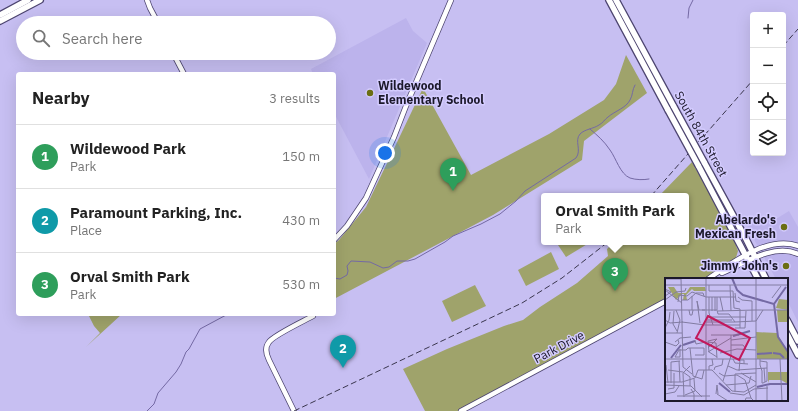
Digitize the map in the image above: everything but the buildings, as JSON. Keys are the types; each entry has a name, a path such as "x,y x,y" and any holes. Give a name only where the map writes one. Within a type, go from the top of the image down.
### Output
{"main road":[{"path":"0,15 28,0"},
{"path":"0,21 40,0"},
{"name":"South 84th Street","path":"609,0 754,255 766,278"},
{"name":"South 84th Street","path":"616,0 671,108"},
{"name":"South 84th Street","path":"701,163 758,278"},
{"path":"788,322 798,341"},
{"path":"788,336 798,355"}],"street":[{"path":"148,0 154,16"},
{"path":"336,238 347,226 366,198 394,137 452,0"},
{"path":"177,60 183,72"},
{"path":"710,278 754,255 767,246 779,243 788,243 798,246"},
{"path":"754,255 782,250 798,254"},
{"name":"Park Drive","path":"461,411 665,302"},
{"path":"294,411 269,360 266,352 267,346 272,339 310,316"}],"shaded area":[{"name":"Wildewood Elementary School","path":"406,18 413,31 427,43 369,179 336,117 336,72 312,72 311,69 328,60 336,60 336,56"},
{"path":"789,211 798,227 798,322 788,302 788,278 775,278 747,227 767,215 771,222"}],"green space":[{"path":"626,55 647,93 584,141 582,160 493,215 336,298 336,242 366,207 423,88 471,175 549,134 604,100 616,84"},
{"path":"692,162 732,234 738,251 735,261 705,278 665,278 665,301 458,411 425,411 403,369 447,349 523,320 577,283 608,256 607,249 611,245 689,245 689,193 662,193"},
{"path":"558,245 586,245 566,257"},
{"path":"551,252 559,269 526,286 518,270"},
{"path":"475,285 486,306 452,322 442,301"},
{"path":"89,316 120,316 86,347 100,333 94,326"}],"waterway":[{"path":"688,18 689,8 693,0"},
{"path":"336,278 340,279 347,275 347,266 351,261 370,262 383,268 389,267 397,261 408,261 415,259 453,236 500,214 516,201 525,191 576,158 578,155 578,137 580,134 600,124 626,105 631,98 635,85"},
{"path":"590,129 608,147 627,176 642,180 649,179"},
{"path":"147,411 154,404 158,393 176,372 200,329 224,316"}],"railway":[{"path":"786,43 798,29"},
{"path":"654,193 750,83"},
{"path":"294,411 522,303 562,278 604,245"}],"place":[{"name":"Wildewood Elementary School","path":"370,93"},
{"name":"Wildewood Park","path":"453,191"},
{"name":"Abelardo's Mexican Fresh","path":"784,227"},
{"name":"Jimmy John's","path":"786,266"},
{"name":"Orval Smith Park","path":"615,291"},
{"name":"Paramount Parking, Inc.","path":"343,368"}]}
